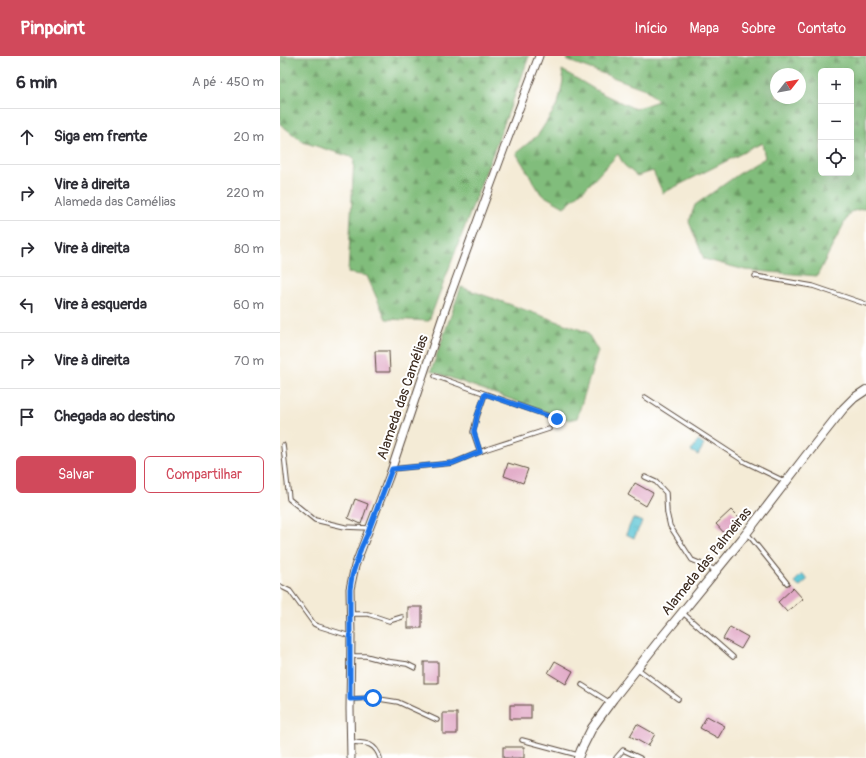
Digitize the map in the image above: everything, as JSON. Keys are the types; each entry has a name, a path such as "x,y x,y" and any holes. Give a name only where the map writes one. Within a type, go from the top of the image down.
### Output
{"street":[{"name":"Alameda das Camélias","path":"351,758 350,589 352,576 361,548 392,469 447,304 504,146 539,56"},
{"name":"Alameda das Palmeiras","path":"579,757 592,728 610,703 747,533 843,409 854,398 866,390"}],"lane":[{"path":"755,276 813,286 866,304"},
{"path":"435,376 557,419"},
{"path":"480,452 474,432 477,416 485,394"},
{"path":"645,397 745,462 786,482"},
{"path":"392,469 453,463 480,452 549,429"},
{"path":"283,444 289,499 316,520 345,527 369,528"},
{"path":"645,477 656,482 666,493 667,513 670,526 692,560 717,570"},
{"path":"747,533 787,583"},
{"path":"280,586 290,591 314,624 350,636"},
{"path":"682,612 733,657"},
{"path":"350,614 368,614 389,621 402,617"},
{"path":"350,656 366,656 385,661 407,664 415,668"},
{"path":"637,669 678,699"},
{"path":"582,685 610,703"},
{"path":"350,699 373,698 398,702 437,720"},
{"path":"522,740 579,757"},
{"path":"351,742 368,744 378,751 380,758"},
{"path":"616,758 623,750 640,758"}],"green space":[{"path":"280,56 529,56 429,321 386,319 367,276 348,273 354,158 303,142 280,124"},
{"path":"570,56 866,56 866,208 850,212 817,276 745,270 704,259 689,222 695,205 743,171 765,158 762,143 663,193 653,171 637,176 624,165 618,154 588,186 564,207 541,194 516,153 538,135 558,104 563,81 562,70 601,93 635,109 658,101 645,89 566,60"},
{"path":"461,287 587,332 598,351 577,418 569,420 431,371"}],"water":[{"path":"698,441 704,445 698,455 691,451"},
{"path":"633,518 642,522 634,538 626,534"},
{"path":"802,574 808,579 799,587 794,582"}],"building":[{"path":"375,351 389,351 390,372 376,372"},
{"path":"508,463 528,469 523,483 504,476"},
{"path":"635,483 653,493 646,506 628,495"},
{"path":"355,499 368,504 361,524 348,518"},
{"path":"731,510 741,520 725,534 716,524"},
{"path":"793,588 803,599 787,612 778,602"},
{"path":"408,607 422,607 422,628 408,628"},
{"path":"730,627 748,637 741,649 723,639"},
{"path":"555,661 573,671 566,684 548,673"},
{"path":"424,662 438,662 438,683 424,683"},
{"path":"510,705 531,705 531,719 510,719"},
{"path":"443,713 457,713 457,734 443,734"},
{"path":"707,716 725,726 718,738 700,728"},
{"path":"637,724 655,734 648,746 630,736"},
{"path":"503,747 524,747 524,758 503,758"}],"route":[{"path":"373,698 350,699 350,589 352,576 361,548 392,469 453,463 480,452 474,432 477,416 485,394 557,419"}]}
